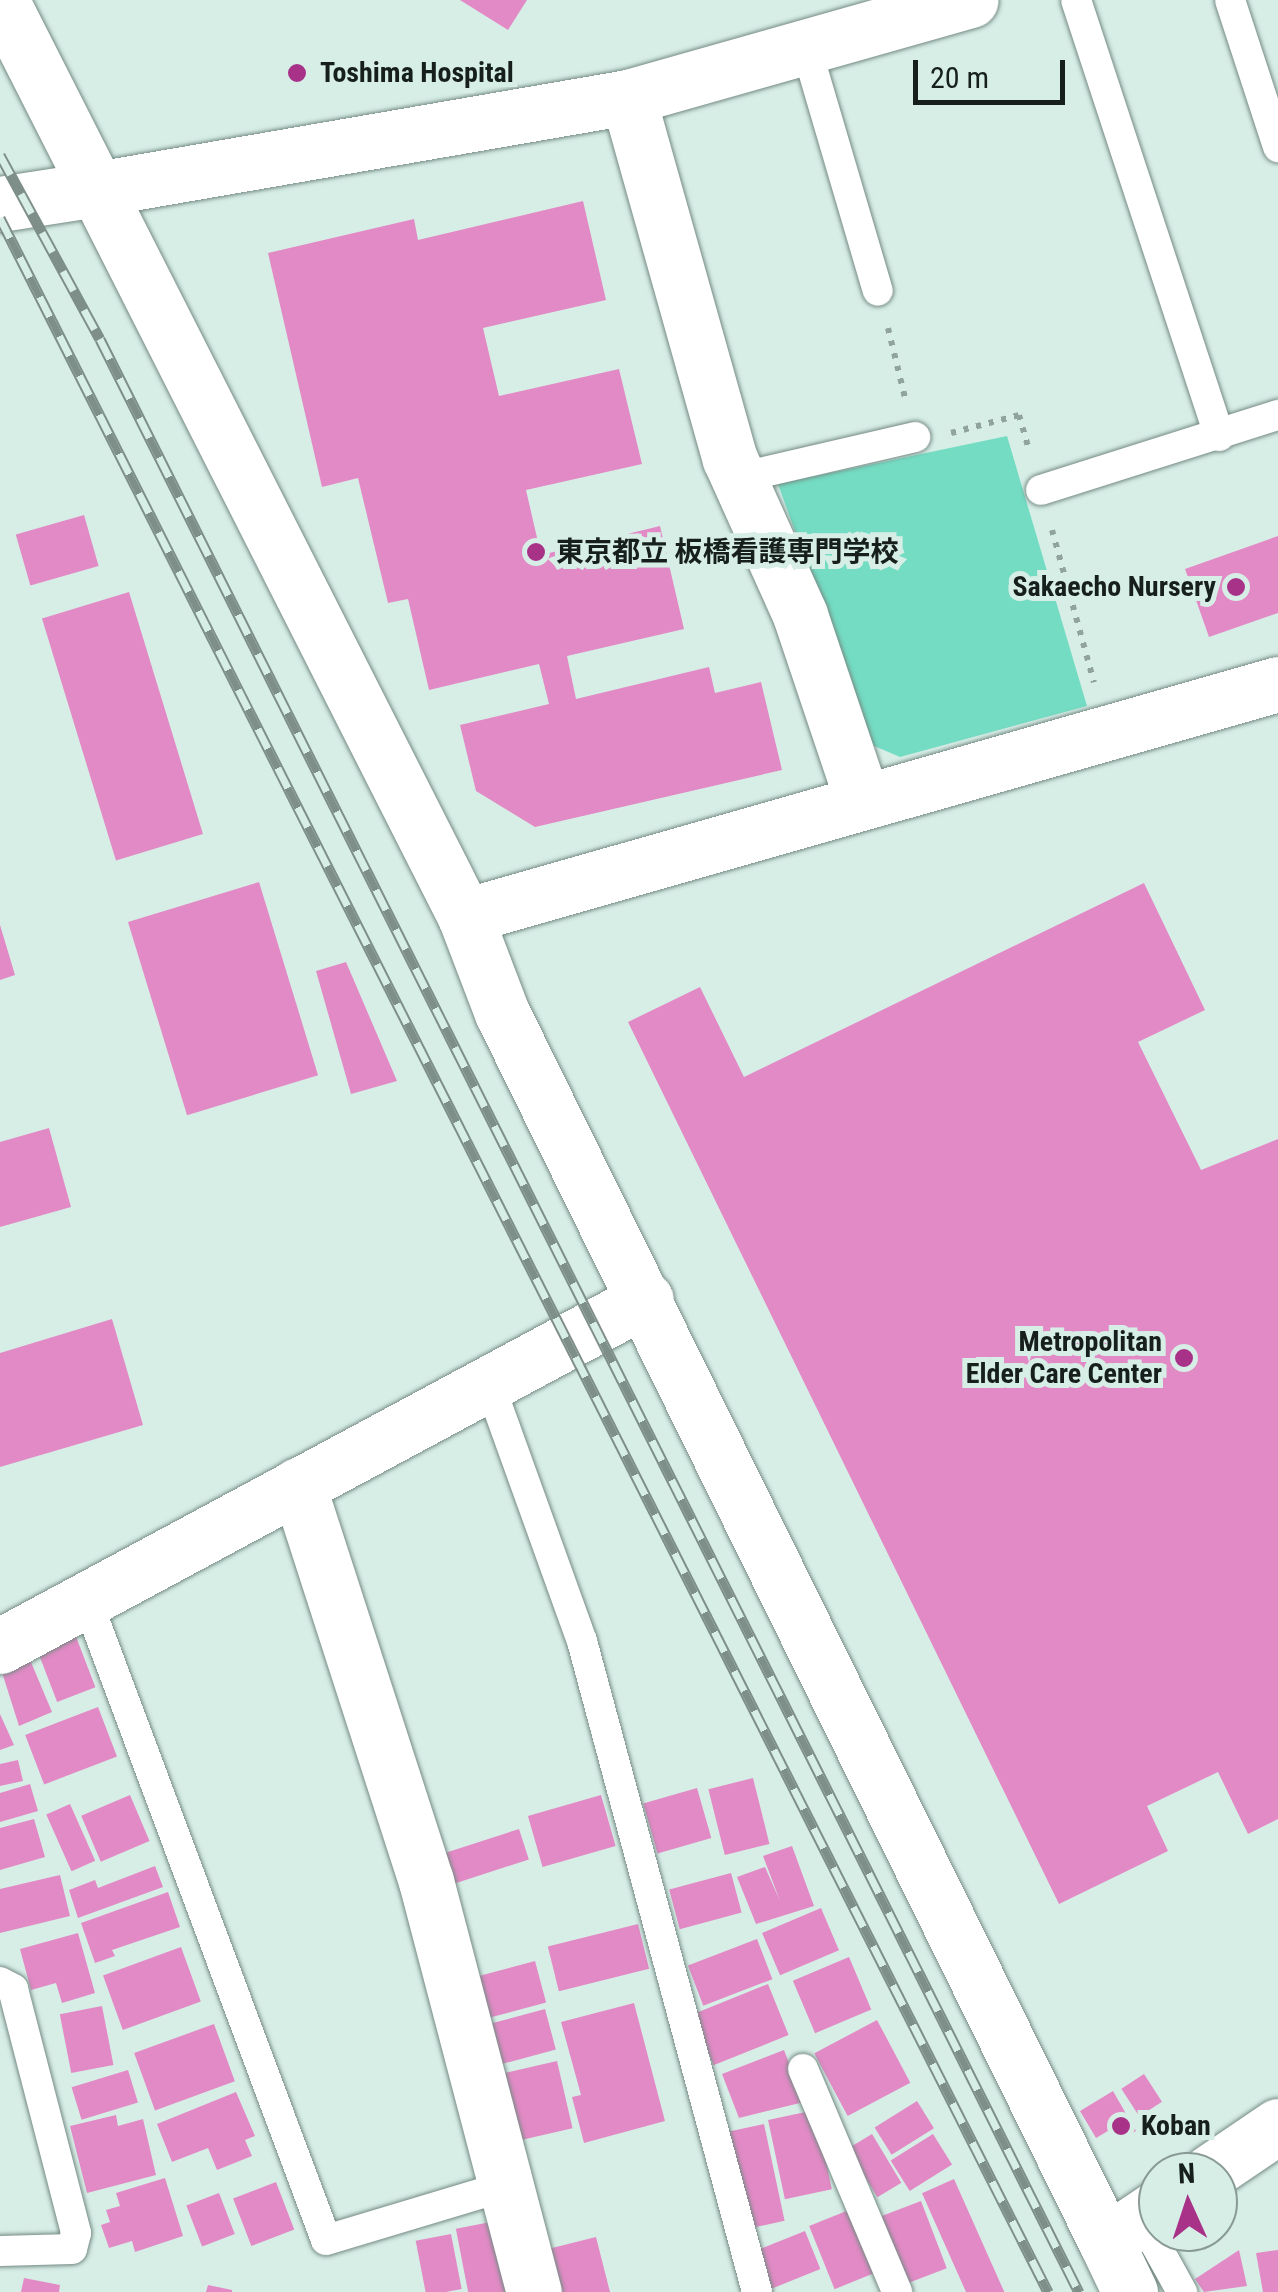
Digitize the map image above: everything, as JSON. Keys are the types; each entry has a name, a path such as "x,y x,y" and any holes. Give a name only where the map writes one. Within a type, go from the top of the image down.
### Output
{"street":[{"path":"1,0 465,916 502,1013 646,1299 1135,2222 1130,2292"},
{"path":"0,204 628,97 972,0"},
{"path":"628,97 738,478 800,615 863,802"},
{"path":"465,916 1278,684"},
{"path":"0,1646 646,1299"},
{"path":"298,1485 426,1881 534,2292"},
{"path":"1238,2153 1278,2126"}],"lane":[{"path":"1076,0 1218,436"},
{"path":"1230,0 1278,147"},
{"path":"806,47 878,290"},
{"path":"1040,490 1278,415"},
{"path":"738,478 916,437"},
{"path":"489,1383 582,1641 757,2292"},
{"path":"86,1598 326,2240 506,2186"},
{"path":"0,1982 13,1990 76,2232 72,2249 0,2250"},
{"path":"803,2069 897,2292"},
{"path":"1135,2222 1182,2292"}],"path":[{"path":"878,290 916,437 928,440 1020,415 1090,668"}],"green space":[{"path":"1007,436 1087,706 900,757 872,745 778,484"}],"building":[{"path":"460,0 527,0 508,30"},
{"path":"583,201 606,300 483,328 499,396 619,369 642,464 526,490 541,555 660,526 684,629 567,656 576,699 709,667 715,693 761,682 782,770 535,827 476,791 460,725 549,704 539,664 429,690 408,599 388,603 358,478 322,487 268,253 414,219 418,240"},
{"path":"84,515 99,566 30,586 16,535"},
{"path":"1278,536 1278,613 1209,637 1185,569"},
{"path":"129,592 203,834 116,861 42,619"},
{"path":"259,882 318,1075 187,1115 128,922"},
{"path":"1144,883 1205,1010 1138,1042 1201,1170 1278,1139 1278,1819 1248,1834 1218,1772 1147,1806 1168,1851 1059,1904 628,1022 700,987 744,1077"},
{"path":"0,925 15,975 0,980"},
{"path":"346,962 397,1081 351,1094 316,971"},
{"path":"49,1128 71,1207 0,1227 0,1142"},
{"path":"112,1319 143,1425 0,1467 0,1353"},
{"path":"75,1634 95,1687 57,1702 37,1649"},
{"path":"28,1655 52,1712 19,1726 0,1666"},
{"path":"98,1707 117,1756 44,1784 25,1735"},
{"path":"0,1714 14,1745 0,1750"},
{"path":"18,1760 23,1781 0,1786 0,1764"},
{"path":"753,1778 769,1844 725,1855 708,1789"},
{"path":"30,1784 38,1811 0,1822 0,1793"},
{"path":"697,1788 711,1838 658,1853 643,1803"},
{"path":"130,1795 150,1841 101,1862 81,1816"},
{"path":"601,1795 616,1846 543,1867 528,1816"},
{"path":"70,1804 95,1861 71,1871 46,1815"},
{"path":"34,1819 45,1857 0,1870 0,1828"},
{"path":"519,1829 529,1859 451,1885 441,1854"},
{"path":"792,1846 814,1906 756,1924 737,1877 765,1867 780,1901 763,1856"},
{"path":"155,1866 163,1887 78,1918 69,1890 95,1880 98,1888"},
{"path":"731,1873 742,1913 680,1929 669,1890"},
{"path":"60,1875 70,1916 0,1933 0,1889"},
{"path":"168,1892 180,1927 112,1950 115,1956 95,1963 81,1923"},
{"path":"821,1908 839,1950 780,1975 762,1933"},
{"path":"638,1924 649,1969 559,1991 548,1946"},
{"path":"78,1933 95,1993 62,2003 56,1983 31,1990 20,1949"},
{"path":"757,1939 772,1979 703,2006 688,1966"},
{"path":"181,1947 201,2002 123,2030 103,1975"},
{"path":"849,1957 871,2009 815,2033 793,1981"},
{"path":"535,1961 546,2003 486,2019 475,1977"},
{"path":"768,1984 789,2035 714,2065 693,2014"},
{"path":"634,2003 665,2121 584,2143 572,2097 581,2095 561,2022"},
{"path":"102,2006 113,2065 71,2073 60,2014"},
{"path":"545,2009 556,2050 500,2065 489,2024"},
{"path":"877,2020 910,2083 848,2116 814,2053"},
{"path":"214,2024 235,2081 155,2110 134,2053"},
{"path":"784,2050 804,2102 739,2118 722,2074"},
{"path":"557,2061 573,2128 517,2141 501,2074"},
{"path":"128,2070 138,2103 82,2120 72,2087"},
{"path":"1144,2074 1162,2102 1139,2116 1121,2089"},
{"path":"1113,2091 1136,2131 1119,2140 1113,2128 1096,2138 1080,2111"},
{"path":"236,2092 255,2136 245,2140 252,2156 217,2170 208,2148 172,2162 157,2124"},
{"path":"917,2101 934,2128 892,2155 875,2127"},
{"path":"815,2110 832,2189 785,2199 768,2120"},
{"path":"116,2115 118,2126 143,2119 156,2175 87,2193 70,2126"},
{"path":"764,2124 785,2221 747,2229 727,2132"},
{"path":"872,2134 901,2183 877,2197 848,2148"},
{"path":"933,2134 952,2165 910,2191 891,2160"},
{"path":"165,2178 183,2236 135,2252 132,2241 109,2248 101,2225 110,2222 106,2210 120,2206 116,2193"},
{"path":"954,2179 1004,2292 966,2292 922,2193"},
{"path":"276,2182 294,2230 251,2246 233,2198"},
{"path":"219,2193 235,2234 202,2247 186,2206"},
{"path":"921,2201 947,2268 908,2283 882,2216"},
{"path":"849,2210 874,2273 835,2289 809,2226"},
{"path":"501,2220 515,2292 468,2292 456,2229"},
{"path":"805,2231 820,2269 771,2289 756,2251"},
{"path":"451,2234 462,2289 426,2292 416,2241"},
{"path":"596,2237 610,2292 555,2292 544,2250"},
{"path":"1278,2250 1278,2292 1263,2292 1256,2253"},
{"path":"1238,2251 1247,2286 1204,2292 1195,2279"},
{"path":"24,2278 60,2285 59,2292 21,2292"},
{"path":"208,2285 232,2290 232,2292 206,2292"}],"railway":[{"path":"0,155 100,339 1079,2292"},
{"path":"0,218 1048,2292"}],"place":[{"name":"Toshima Hospital","path":"297,73"},
{"name":"東京都立 板橋看護専門学校","path":"536,552"},
{"name":"Sakaecho Nursery","path":"1236,587"},
{"name":"Metropolitan Elder Care Center","path":"1184,1358"},
{"name":"Koban","path":"1121,2126"}]}
